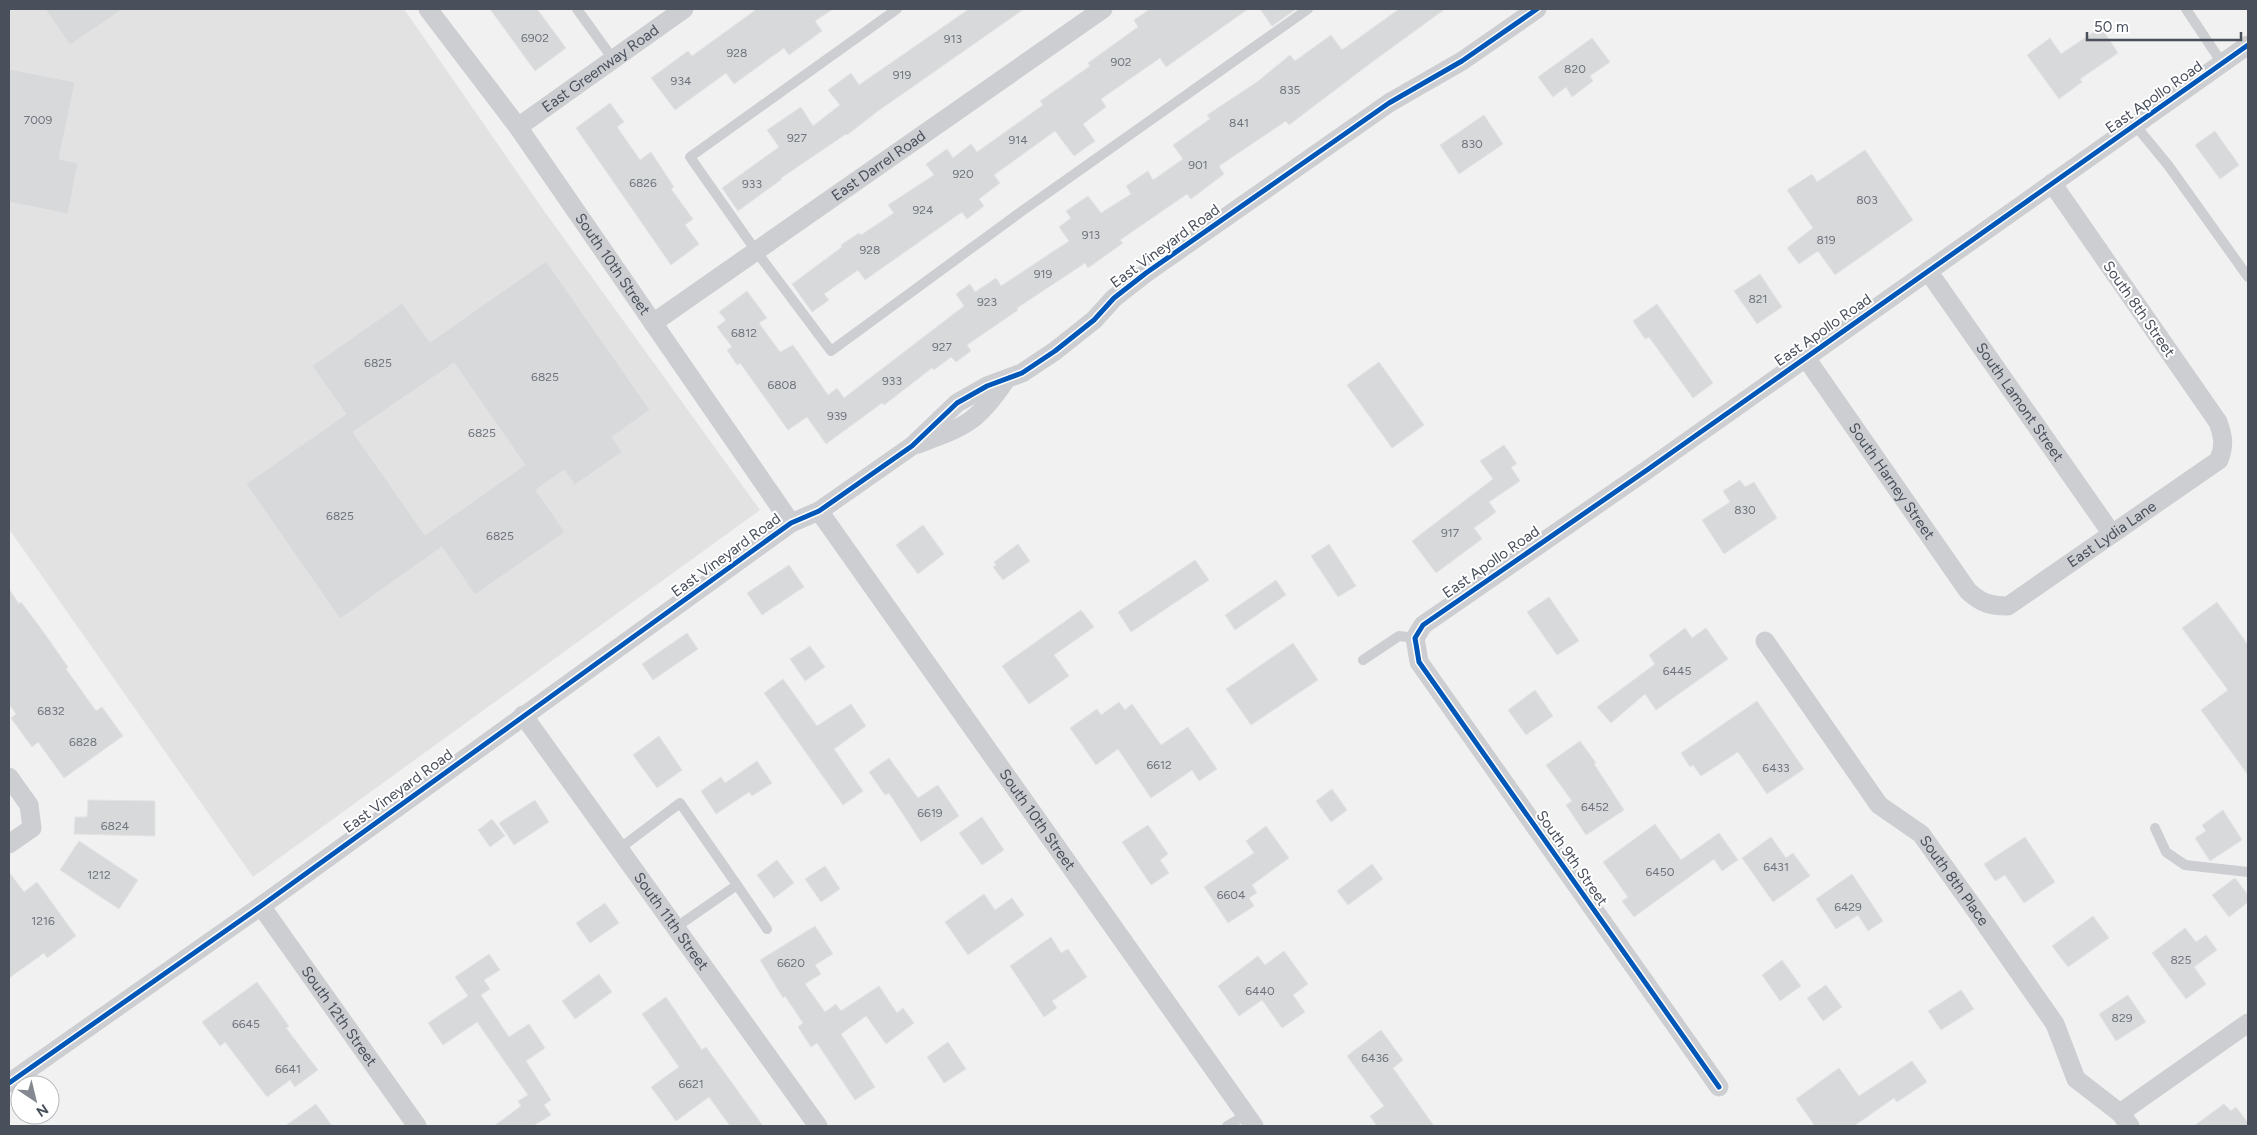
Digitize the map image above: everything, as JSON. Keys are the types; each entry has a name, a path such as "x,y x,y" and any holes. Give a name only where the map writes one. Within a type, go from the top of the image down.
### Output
{"street":[{"name":"South 10th Street","path":"428,9 518,127 791,523"},
{"name":"East Greenway Road","path":"518,127 684,9"},
{"name":"East Darrel Road","path":"653,323 1103,9"},
{"name":"East Vineyard Road","path":"9,1083 261,906 791,523 820,511 912,446 957,403 987,386 1006,381 1022,373 1055,351 1094,320 1114,298 1146,273 1389,103 1462,61 1537,9"},
{"name":"East Apollo Road","path":"1415,638 1423,625 1806,358 2248,45"},
{"name":"South 8th Street","path":"2052,184 2218,422 2223,436"},
{"name":"South Lamont Street","path":"1928,271 2112,534"},
{"name":"South Harney Street","path":"1806,358 1968,591 1980,601"},
{"name":"East Lydia Lane","path":"1980,601 1991,606 2008,606 2219,460 2223,448 2223,436"},
{"name":"South 10th Street","path":"820,511 1250,1121"},
{"name":"South 9th Street","path":"1415,638 1419,662 1718,1087"},
{"name":"South 8th Place","path":"1765,641 1879,805 1921,834 1979,915 2055,1024 2076,1079 2125,1120"},
{"name":"South 11th Street","path":"523,715 818,1126"},
{"path":"9,777 29,805 32,828 9,844"},
{"name":"South 12th Street","path":"261,906 417,1126"},
{"path":"2125,1120 2248,1023"}],"lane":[{"path":"577,9 613,59"},
{"path":"897,9 690,157 756,252 831,351 1022,211 1308,9"},
{"path":"2186,9 2222,64"},
{"path":"2135,125 2168,165 2248,277"},
{"path":"1363,660 1399,636 1415,638"},
{"path":"619,849 680,803 767,929"},
{"path":"2155,828 2166,852 2185,865 2248,872"},
{"path":"675,928 736,885"},
{"path":"1226,1126 1250,1121"}],"shaded area":[{"path":"9,9 404,9 542,208 760,510 253,877 9,529"}],"building":[{"path":"45,9 123,9 70,45"},
{"path":"490,9 537,9 566,48 535,71"},
{"path":"757,9 833,9 815,21 822,31 789,55 784,48 734,84 726,73 675,110 651,78 688,51 692,56"},
{"path":"969,9 1024,9 878,111 847,135 781,178 738,211 722,188 779,147 767,130 801,107 813,126 840,105 828,90 851,73 859,85"},
{"path":"1150,9 1248,9 1166,67 1160,58 1101,99 1106,107 1083,124 1095,141 1074,156 1055,131 994,175 1000,183 979,199 984,206 967,219 962,212 865,280 858,270 824,294 829,300 812,312 792,284 842,247 841,245 859,233 861,235 894,213 888,205 934,175 926,164 947,149 953,158 971,144 977,152 1043,105 1040,101 1090,66 1088,63 1138,27 1134,20"},
{"path":"1260,9 1296,9 1272,26"},
{"path":"1399,9 1445,9 1289,125 1286,121 1219,166 1224,174 1191,199 1187,194 1120,240 1123,243 1088,268 1085,263 1017,308 1018,310 967,345 971,351 956,362 951,357 934,370 932,368 884,405 882,403 826,444 807,417 788,430 740,363 737,365 727,350 732,347 717,327 726,320 719,312 747,291 767,318 759,323 780,352 793,345 828,395 837,388 844,398 964,306 956,294 970,284 975,292 996,278 1001,286 1069,241 1059,227 1071,218 1066,211 1088,196 1101,213 1131,194 1126,186 1148,171 1153,180 1183,159 1173,145 1210,119 1207,115 1257,82 1290,55 1295,61 1331,35 1342,50"},
{"path":"2101,27 2118,53 2080,79 2082,82 2059,99 2027,55 2050,38 2061,54"},
{"path":"1592,38 1610,62 1590,76 1593,81 1572,97 1566,87 1553,97 1538,77"},
{"path":"9,69 75,82 59,159 78,163 68,214 9,202"},
{"path":"610,103 624,122 617,127 640,160 651,152 674,187 671,189 693,219 685,225 699,244 671,265 576,128"},
{"path":"1484,115 1503,144 1459,174 1440,145"},
{"path":"2215,131 2239,165 2220,179 2195,145"},
{"path":"1865,150 1913,220 1835,275 1818,251 1799,264 1787,248 1813,228 1787,190 1812,174 1817,182"},
{"path":"546,261 650,410 612,437 622,452 575,485 564,470 536,490 565,532 475,595 442,547 340,619 246,484 346,414 312,366 402,303 430,342","holes":["454,363 525,465 425,535 353,432"]},
{"path":"1760,274 1782,307 1757,324 1734,291"},
{"path":"1657,304 1713,383 1693,398 1649,337 1645,339 1633,321"},
{"path":"1379,362 1424,425 1392,448 1347,385"},
{"path":"1504,445 1517,464 1511,467 1520,481 1489,502 1496,512 1474,528 1482,539 1436,573 1412,541 1493,479 1480,461"},
{"path":"1740,480 1745,487 1754,482 1777,518 1724,554 1702,520 1730,502 1723,491"},
{"path":"923,525 944,554 918,574 896,545"},
{"path":"1018,544 1030,561 1003,580 993,567 996,565 994,562"},
{"path":"1329,544 1356,586 1338,597 1311,556"},
{"path":"1195,560 1209,580 1131,632 1118,612"},
{"path":"789,565 804,587 762,615 747,593"},
{"path":"1276,580 1286,595 1235,630 1225,615"},
{"path":"9,589 19,604 21,602 42,630 68,667 66,669 96,711 102,707 123,736 64,778 38,742 32,747 11,718 16,714 9,704"},
{"path":"1549,597 1579,641 1557,655 1527,612"},
{"path":"2217,602 2248,645 2248,775 2201,710 2228,690 2182,628"},
{"path":"1081,610 1094,627 1054,655 1069,676 1029,704 1002,666"},
{"path":"1685,628 1692,638 1706,628 1728,659 1656,710 1645,694 1611,723 1597,707 1655,664 1649,655"},
{"path":"687,633 698,649 653,680 642,664"},
{"path":"1293,643 1318,680 1251,725 1226,689"},
{"path":"810,646 825,667 805,681 790,659"},
{"path":"783,679 817,726 851,704 866,726 834,749 863,791 843,805 764,693"},
{"path":"1535,690 1553,716 1526,735 1508,710"},
{"path":"1757,701 1804,769 1767,794 1738,752 1701,776 1693,765 1690,767 1681,753"},
{"path":"1119,702 1125,710 1132,704 1161,745 1188,727 1217,769 1199,781 1192,770 1151,798 1118,749 1096,765 1070,728 1097,709 1101,715"},
{"path":"659,736 682,770 657,788 633,755"},
{"path":"1580,741 1596,763 1594,764 1624,810 1586,835 1566,805 1572,801 1546,765"},
{"path":"889,758 918,798 938,785 959,816 921,842 889,793 885,795 869,772"},
{"path":"757,761 772,783 752,796 749,792 716,814 701,791 721,777 725,783"},
{"path":"1332,789 1347,810 1331,822 1316,801"},
{"path":"88,800 155,801 155,836 74,834 75,817 87,817"},
{"path":"535,800 549,822 514,845 499,823"},
{"path":"2223,810 2242,840 2210,861 2195,838 2206,831 2202,825"},
{"path":"982,817 1004,850 982,865 959,833"},
{"path":"492,819 505,836 490,847 478,830"},
{"path":"1655,824 1681,860 1719,833 1738,860 1722,871 1714,859 1634,917 1622,901 1628,897 1603,862"},
{"path":"1148,825 1168,854 1160,860 1169,873 1151,885 1122,842"},
{"path":"1266,826 1289,858 1252,885 1257,893 1249,898 1254,906 1228,923 1204,887 1254,853 1246,841"},
{"path":"1771,837 1786,858 1793,853 1810,876 1773,902 1742,858"},
{"path":"2025,837 2055,882 2024,903 2005,875 1995,881 1984,864"},
{"path":"79,841 138,880 119,909 60,870"},
{"path":"777,860 794,883 774,898 757,875"},
{"path":"1372,864 1383,879 1348,905 1337,891"},
{"path":"825,866 840,889 821,902 805,879"},
{"path":"9,872 24,892 37,882 76,936 47,958 44,953 9,978"},
{"path":"1852,874 1883,921 1868,931 1858,915 1836,929 1816,899"},
{"path":"2235,878 2248,895 2248,902 2229,917 2212,895"},
{"path":"984,894 995,910 1012,898 1024,915 968,955 945,922"},
{"path":"605,903 619,923 590,943 576,923"},
{"path":"2093,916 2109,938 2068,967 2052,946"},
{"path":"815,926 833,954 815,965 821,974 805,984 825,1012 836,1004 841,1011 879,986 897,1013 903,1008 914,1023 886,1044 866,1016 841,1034 875,1087 855,1100 817,1043 811,1047 798,1027 803,1023 785,996 783,998 760,960"},
{"path":"2185,928 2196,942 2206,935 2217,950 2194,967 2206,984 2186,999 2152,953"},
{"path":"1051,937 1061,953 1068,949 1087,977 1052,1001 1057,1008 1044,1017 1010,966"},
{"path":"1284,951 1308,984 1293,995 1305,1012 1282,1028 1262,1000 1239,1016 1218,986 1258,956 1265,965"},
{"path":"489,954 500,970 484,980 490,989 481,995 509,1037 529,1024 545,1048 526,1061 551,1100 544,1105 551,1115 533,1126 494,1126 521,1106 518,1101 528,1095 477,1022 443,1045 428,1023 468,996 455,977"},
{"path":"1782,960 1801,986 1780,1001 1762,975"},
{"path":"599,974 612,992 575,1019 562,1001"},
{"path":"257,982 289,1026 286,1028 318,1070 295,1087 290,1080 267,1097 225,1042 220,1046 202,1022"},
{"path":"1826,985 1842,1007 1823,1021 1807,998"},
{"path":"1961,990 1974,1009 1941,1030 1928,1011"},
{"path":"2128,995 2146,1022 2116,1041 2099,1014"},
{"path":"666,997 702,1050 706,1047 763,1126 730,1126 709,1097 676,1121 651,1087 679,1067 642,1014"},
{"path":"1381,1030 1403,1060 1393,1068 1434,1126 1377,1126 1370,1116 1384,1106 1347,1056"},
{"path":"948,1042 966,1069 944,1083 927,1057"},
{"path":"1912,1061 1927,1082 1897,1102 1894,1098 1854,1126 1815,1126 1796,1099 1839,1068 1859,1096"},
{"path":"316,1104 332,1126 285,1126"},
{"path":"2224,1104 2231,1111 2236,1107 2248,1123 2248,1126 2194,1126"}],"cycle path":[{"path":"9,1083 261,906 791,523 819,511 912,446 957,403 987,386 1022,373 1055,351 1094,320 1114,298 1146,273 1389,103 1462,61 1537,9"},
{"path":"1719,1087 1419,662 1415,638 1423,625 1647,470 2248,45"}]}
